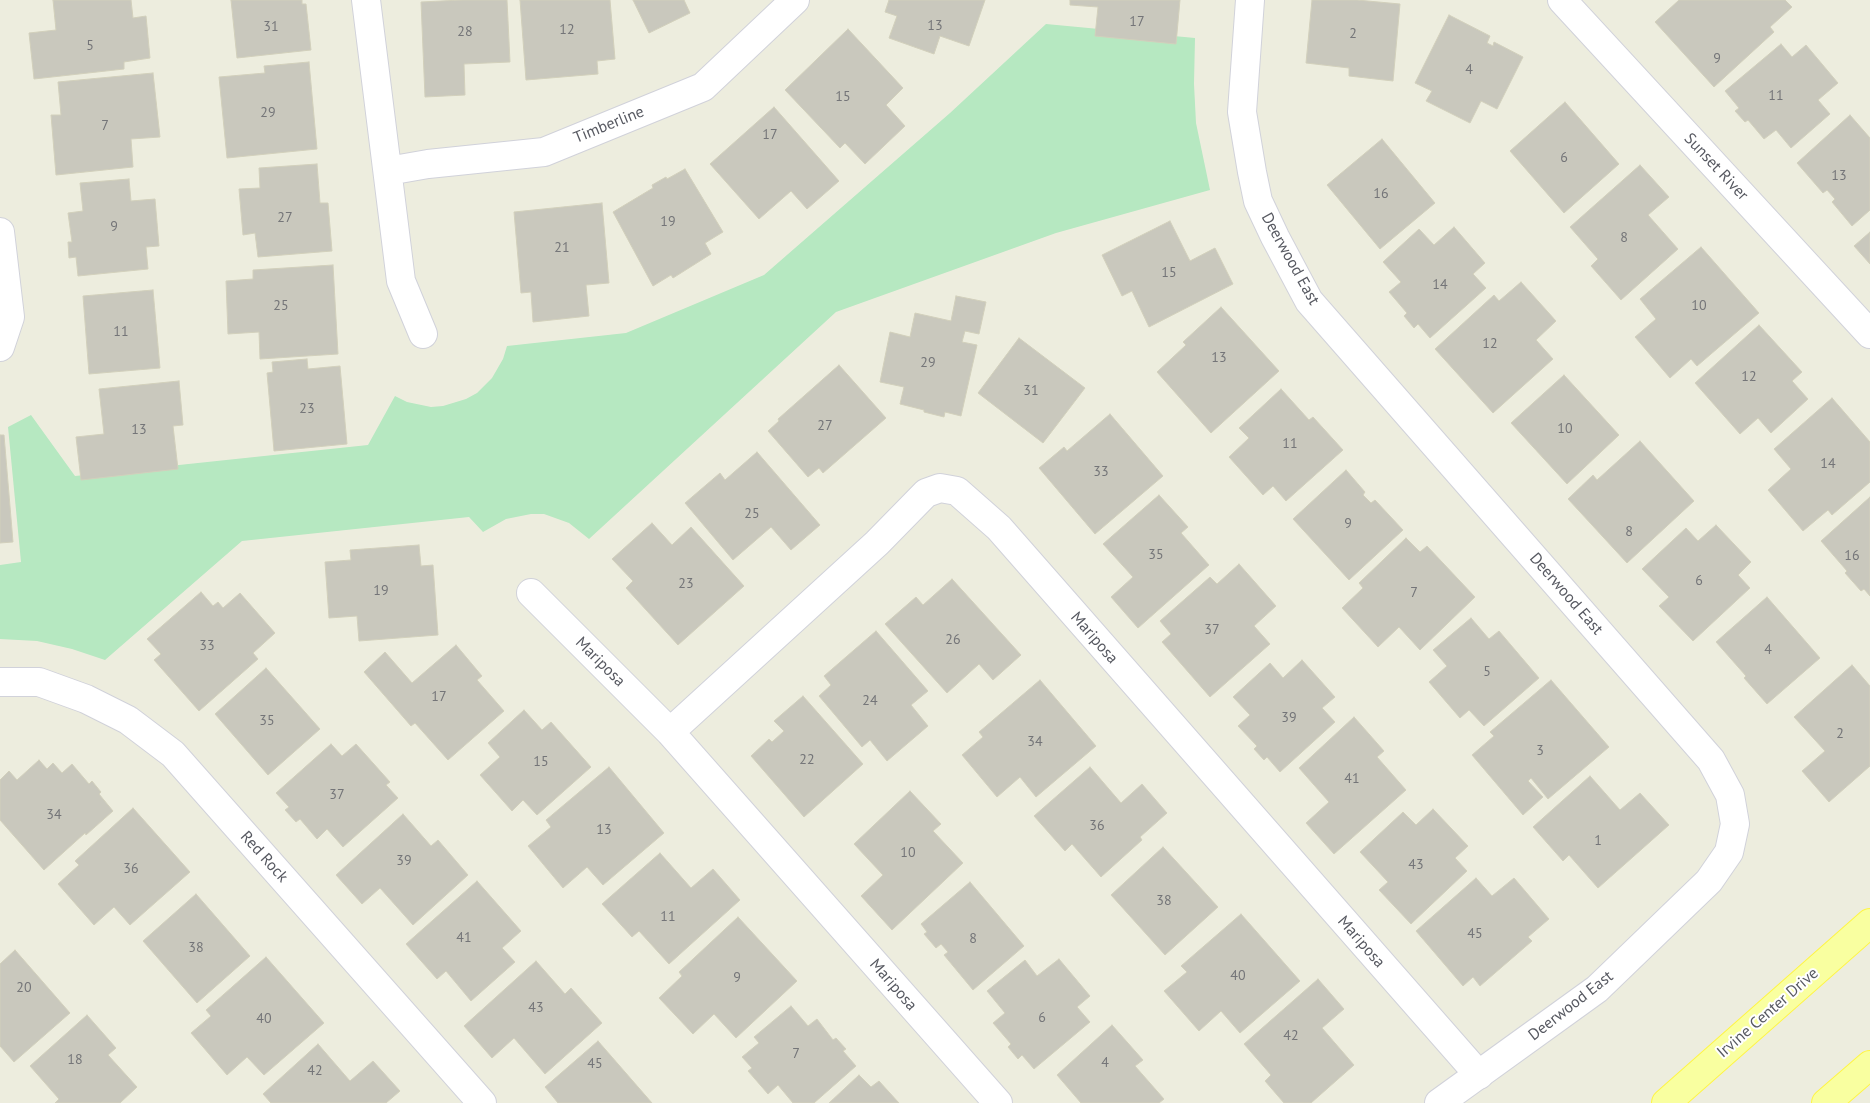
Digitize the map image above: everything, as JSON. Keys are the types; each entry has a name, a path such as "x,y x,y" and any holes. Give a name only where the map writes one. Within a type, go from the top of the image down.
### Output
{"main road":[{"name":"Irvine Center Drive","path":"1666,1103 1870,923"},
{"path":"1826,1103 1870,1065"}],"street":[{"path":"366,0 401,281 423,334"},
{"name":"Timberline","path":"388,171 428,164 544,152 703,87 795,0"},
{"name":"Deerwood East","path":"1250,0 1242,112 1252,172 1258,200 1275,237 1309,301 1711,760 1730,795 1735,824 1729,852 1709,881 1597,989 1439,1103"},
{"name":"Sunset River","path":"1562,0 1870,334"},
{"path":"0,232 10,317 0,347"},
{"name":"Mariposa","path":"670,732 877,543 926,493 940,488 956,491 998,528 1479,1075"},
{"name":"Mariposa","path":"531,593 670,732 998,1103"},
{"name":"Red Rock","path":"0,682 39,682 86,699 128,720 173,754 482,1103"}],"green space":[{"path":"1046,24 1195,38 1194,84 1196,123 1210,190 1056,233 836,312 589,539 569,523 544,514 531,514 506,519 483,532 469,517 242,541 105,660 72,649 37,641 0,639 0,565 21,562 8,427 31,415 75,476 368,445 395,396 407,402 431,407 443,406 466,399 477,393 492,378 503,359 507,346 626,333 764,275 950,113"}],"building":[{"path":"53,0 131,0 133,18 146,16 150,58 124,62 124,69 34,79 29,33 56,30"},
{"path":"231,0 302,0 302,4 306,4 311,50 237,58"},
{"path":"507,0 510,62 464,64 465,95 425,97 421,2"},
{"path":"520,0 610,0 615,59 597,61 598,74 526,80"},
{"path":"633,0 684,0 690,13 649,33"},
{"path":"889,0 985,0 969,46 940,36 934,54 889,38 897,16 885,12"},
{"path":"1070,0 1180,0 1176,44 1095,36 1098,7 1070,5"},
{"path":"1312,0 1357,0 1400,4 1393,81 1349,76 1349,68 1306,63"},
{"path":"1679,0 1785,0 1792,7 1770,27 1774,32 1714,87 1655,22"},
{"path":"1449,15 1490,36 1487,43 1493,46 1494,42 1523,57 1497,109 1481,101 1470,123 1426,101 1432,91 1415,83"},
{"path":"848,29 903,88 886,105 905,126 865,164 845,143 840,148 785,90"},
{"path":"1781,44 1792,57 1806,45 1838,83 1818,100 1830,114 1791,148 1776,130 1764,139 1748,120 1745,122 1735,111 1739,108 1725,91"},
{"path":"309,62 317,149 227,158 219,77 265,73 264,66"},
{"path":"153,73 160,137 131,139 133,167 56,175 51,115 61,115 58,82"},
{"path":"1565,102 1619,164 1564,213 1510,151"},
{"path":"774,107 839,181 807,209 791,191 759,219 710,164"},
{"path":"1850,115 1870,138 1870,210 1852,226 1832,202 1835,199 1827,190 1823,193 1797,163"},
{"path":"1382,139 1435,203 1380,249 1327,185"},
{"path":"317,164 320,203 328,203 332,251 258,257 255,233 243,235 239,189 260,188 259,168"},
{"path":"1640,165 1669,197 1648,215 1678,249 1621,300 1591,266 1598,259 1570,227"},
{"path":"685,169 723,232 705,243 711,254 673,278 671,275 653,286 613,212 653,188 652,185"},
{"path":"129,179 131,201 155,199 159,246 146,247 148,269 78,276 76,257 69,258 68,242 72,242 68,213 83,211 80,183"},
{"path":"602,203 609,283 586,285 589,316 533,322 531,292 521,293 514,212"},
{"path":"1170,221 1190,261 1215,248 1233,284 1149,327 1132,291 1122,296 1102,255"},
{"path":"1454,227 1485,263 1473,274 1486,288 1430,338 1418,324 1414,328 1404,316 1407,313 1389,292 1401,282 1383,262 1419,229 1434,245"},
{"path":"1870,232 1870,264 1854,246"},
{"path":"1701,247 1759,313 1697,366 1691,359 1670,378 1635,337 1656,319 1640,299"},
{"path":"333,265 338,354 260,359 259,332 228,334 226,281 253,279 253,270"},
{"path":"1521,282 1556,321 1536,340 1553,359 1493,413 1435,349 1494,295 1499,301"},
{"path":"153,290 160,368 89,374 83,296"},
{"path":"956,296 986,302 979,334 965,331 962,342 977,345 961,416 945,412 944,417 900,404 904,387 880,382 890,332 910,337 915,313 951,321"},
{"path":"1221,307 1279,371 1211,433 1157,372 1186,345 1183,342"},
{"path":"1759,325 1802,372 1792,381 1808,399 1771,433 1758,418 1740,434 1695,383"},
{"path":"1019,338 1085,388 1043,443 978,393"},
{"path":"307,359 308,369 340,366 347,444 274,451 267,373 273,372 272,362"},
{"path":"839,365 886,418 823,473 819,468 808,477 768,431 779,421 778,419"},
{"path":"1564,375 1619,435 1567,484 1511,423"},
{"path":"179,381 183,425 173,426 178,469 81,480 76,437 104,434 99,389"},
{"path":"1281,389 1309,420 1313,417 1343,450 1286,501 1273,486 1263,495 1229,457 1249,438 1239,428"},
{"path":"1832,398 1870,442 1870,482 1832,515 1828,510 1803,531 1768,490 1791,469 1774,449"},
{"path":"1110,414 1163,476 1095,534 1039,468 1064,447 1067,451"},
{"path":"0,435 4,435 13,542 0,543"},
{"path":"1640,441 1694,501 1627,563 1568,499 1593,475 1597,480"},
{"path":"757,452 820,525 791,550 771,527 733,560 685,503 720,473 725,480"},
{"path":"1346,470 1365,492 1363,495 1371,503 1375,500 1403,530 1349,580 1293,519"},
{"path":"1159,495 1188,527 1181,533 1209,565 1138,628 1111,597 1133,577 1103,544"},
{"path":"1870,497 1870,596 1864,589 1861,591 1845,573 1847,571 1821,541"},
{"path":"652,523 672,545 691,527 744,586 678,645 626,588 633,581 612,559"},
{"path":"1716,525 1751,562 1738,575 1750,588 1693,641 1659,606 1669,597 1642,569 1686,528 1698,541"},
{"path":"1406,538 1420,552 1427,546 1475,597 1420,650 1399,627 1378,647 1342,608 1363,588 1359,583"},
{"path":"419,545 421,566 433,565 438,635 359,641 357,616 329,618 325,562 351,560 350,550"},
{"path":"1239,564 1276,606 1254,626 1270,644 1210,697 1162,642 1171,634 1160,621 1210,577 1217,584"},
{"path":"952,579 1021,655 993,680 979,664 947,693 885,624 916,597 923,605"},
{"path":"201,592 213,606 218,602 223,608 240,593 275,633 253,653 258,659 199,711 154,660 161,654 147,639"},
{"path":"1767,597 1820,658 1767,704 1744,678 1746,676 1716,642"},
{"path":"1471,618 1489,639 1499,631 1539,678 1484,726 1469,710 1460,718 1429,682 1447,666 1433,650"},
{"path":"876,631 928,691 911,705 928,726 887,761 870,740 862,747 819,696 831,685 824,676"},
{"path":"456,645 482,676 477,680 504,711 448,760 415,723 411,726 364,672 385,652 412,683"},
{"path":"1302,660 1335,697 1322,708 1335,722 1280,772 1267,757 1264,760 1254,749 1257,746 1238,726 1250,715 1233,697 1270,663 1283,678"},
{"path":"1852,665 1870,686 1870,766 1829,802 1802,771 1825,751 1794,717"},
{"path":"266,668 320,729 268,775 215,714"},
{"path":"1040,680 1096,746 1036,797 1020,777 997,797 962,755 983,737 979,732"},
{"path":"1551,680 1609,747 1548,799 1531,778 1528,781 1543,797 1523,815 1472,755 1494,736 1490,732"},
{"path":"803,696 863,764 804,817 751,756 769,739 772,742 784,731 774,721"},
{"path":"524,710 542,730 551,722 591,767 537,815 523,800 512,811 480,775 500,757 488,743"},
{"path":"1354,717 1384,751 1377,757 1406,790 1334,854 1306,823 1329,802 1299,768"},
{"path":"331,744 342,756 356,744 390,782 386,785 398,798 343,847 327,829 317,839 300,819 296,822 285,810 289,807 276,793"},
{"path":"39,760 47,769 53,763 62,773 72,764 89,784 92,781 101,792 99,794 113,811 44,870 0,820 0,780 9,771 17,780"},
{"path":"609,767 664,833 603,885 587,867 563,888 528,846 551,827 546,820"},
{"path":"1090,767 1121,803 1142,784 1167,813 1140,837 1142,840 1101,877 1072,844 1065,851 1034,816"},
{"path":"1590,776 1620,810 1640,793 1669,825 1598,888 1569,855 1563,861 1533,827"},
{"path":"910,791 941,824 933,831 963,863 892,930 861,896 883,875 854,844"},
{"path":"133,808 190,872 130,925 114,907 94,925 58,884 79,865 75,861"},
{"path":"1433,809 1468,846 1455,858 1467,871 1411,924 1379,890 1388,882 1360,852 1403,812 1416,825"},
{"path":"403,814 431,846 438,840 468,875 413,925 380,888 362,904 336,875"},
{"path":"1163,847 1218,907 1165,955 1111,895"},
{"path":"660,853 691,888 713,869 740,900 669,964 639,931 632,937 602,904"},
{"path":"1476,878 1492,896 1514,878 1549,919 1528,937 1532,941 1480,986 1473,977 1463,986 1416,931"},
{"path":"477,881 521,931 502,948 515,962 471,1001 446,971 437,979 406,944"},
{"path":"970,882 1024,946 973,990 944,955 948,952 941,944 936,948 924,934 927,932 921,924"},
{"path":"196,894 250,956 197,1003 143,941"},
{"path":"1241,914 1300,981 1240,1033 1221,1011 1199,1031 1164,991 1187,972 1181,966"},
{"path":"738,917 797,981 736,1038 714,1014 693,1034 659,998 682,976 679,972"},
{"path":"15,950 70,1013 14,1062 0,1046 0,964"},
{"path":"266,957 324,1023 264,1075 247,1057 227,1075 191,1033 211,1016 206,1010"},
{"path":"1059,959 1090,996 1077,1007 1090,1022 1034,1069 1022,1055 1018,1059 1008,1047 1011,1044 993,1023 1005,1013 987,991 1025,960 1037,976"},
{"path":"536,961 565,994 571,988 602,1023 545,1074 514,1038 492,1058 464,1026"},
{"path":"1318,979 1344,1009 1322,1028 1354,1065 1311,1103 1284,1103 1265,1081 1271,1075 1244,1044"},
{"path":"791,1006 808,1026 817,1019 833,1040 836,1038 846,1049 843,1051 856,1066 814,1103 793,1103 778,1085 768,1094 748,1071 752,1068 742,1057 759,1043 754,1037"},
{"path":"87,1015 116,1048 108,1055 137,1087 120,1103 55,1103 59,1099 30,1066"},
{"path":"1112,1025 1143,1060 1135,1066 1164,1099 1159,1103 1081,1103 1057,1075"},
{"path":"598,1041 652,1103 558,1103 545,1087"},
{"path":"318,1044 350,1081 373,1061 400,1091 386,1103 271,1103 263,1094"},
{"path":"859,1075 871,1087 879,1081 899,1103 829,1103"}]}
